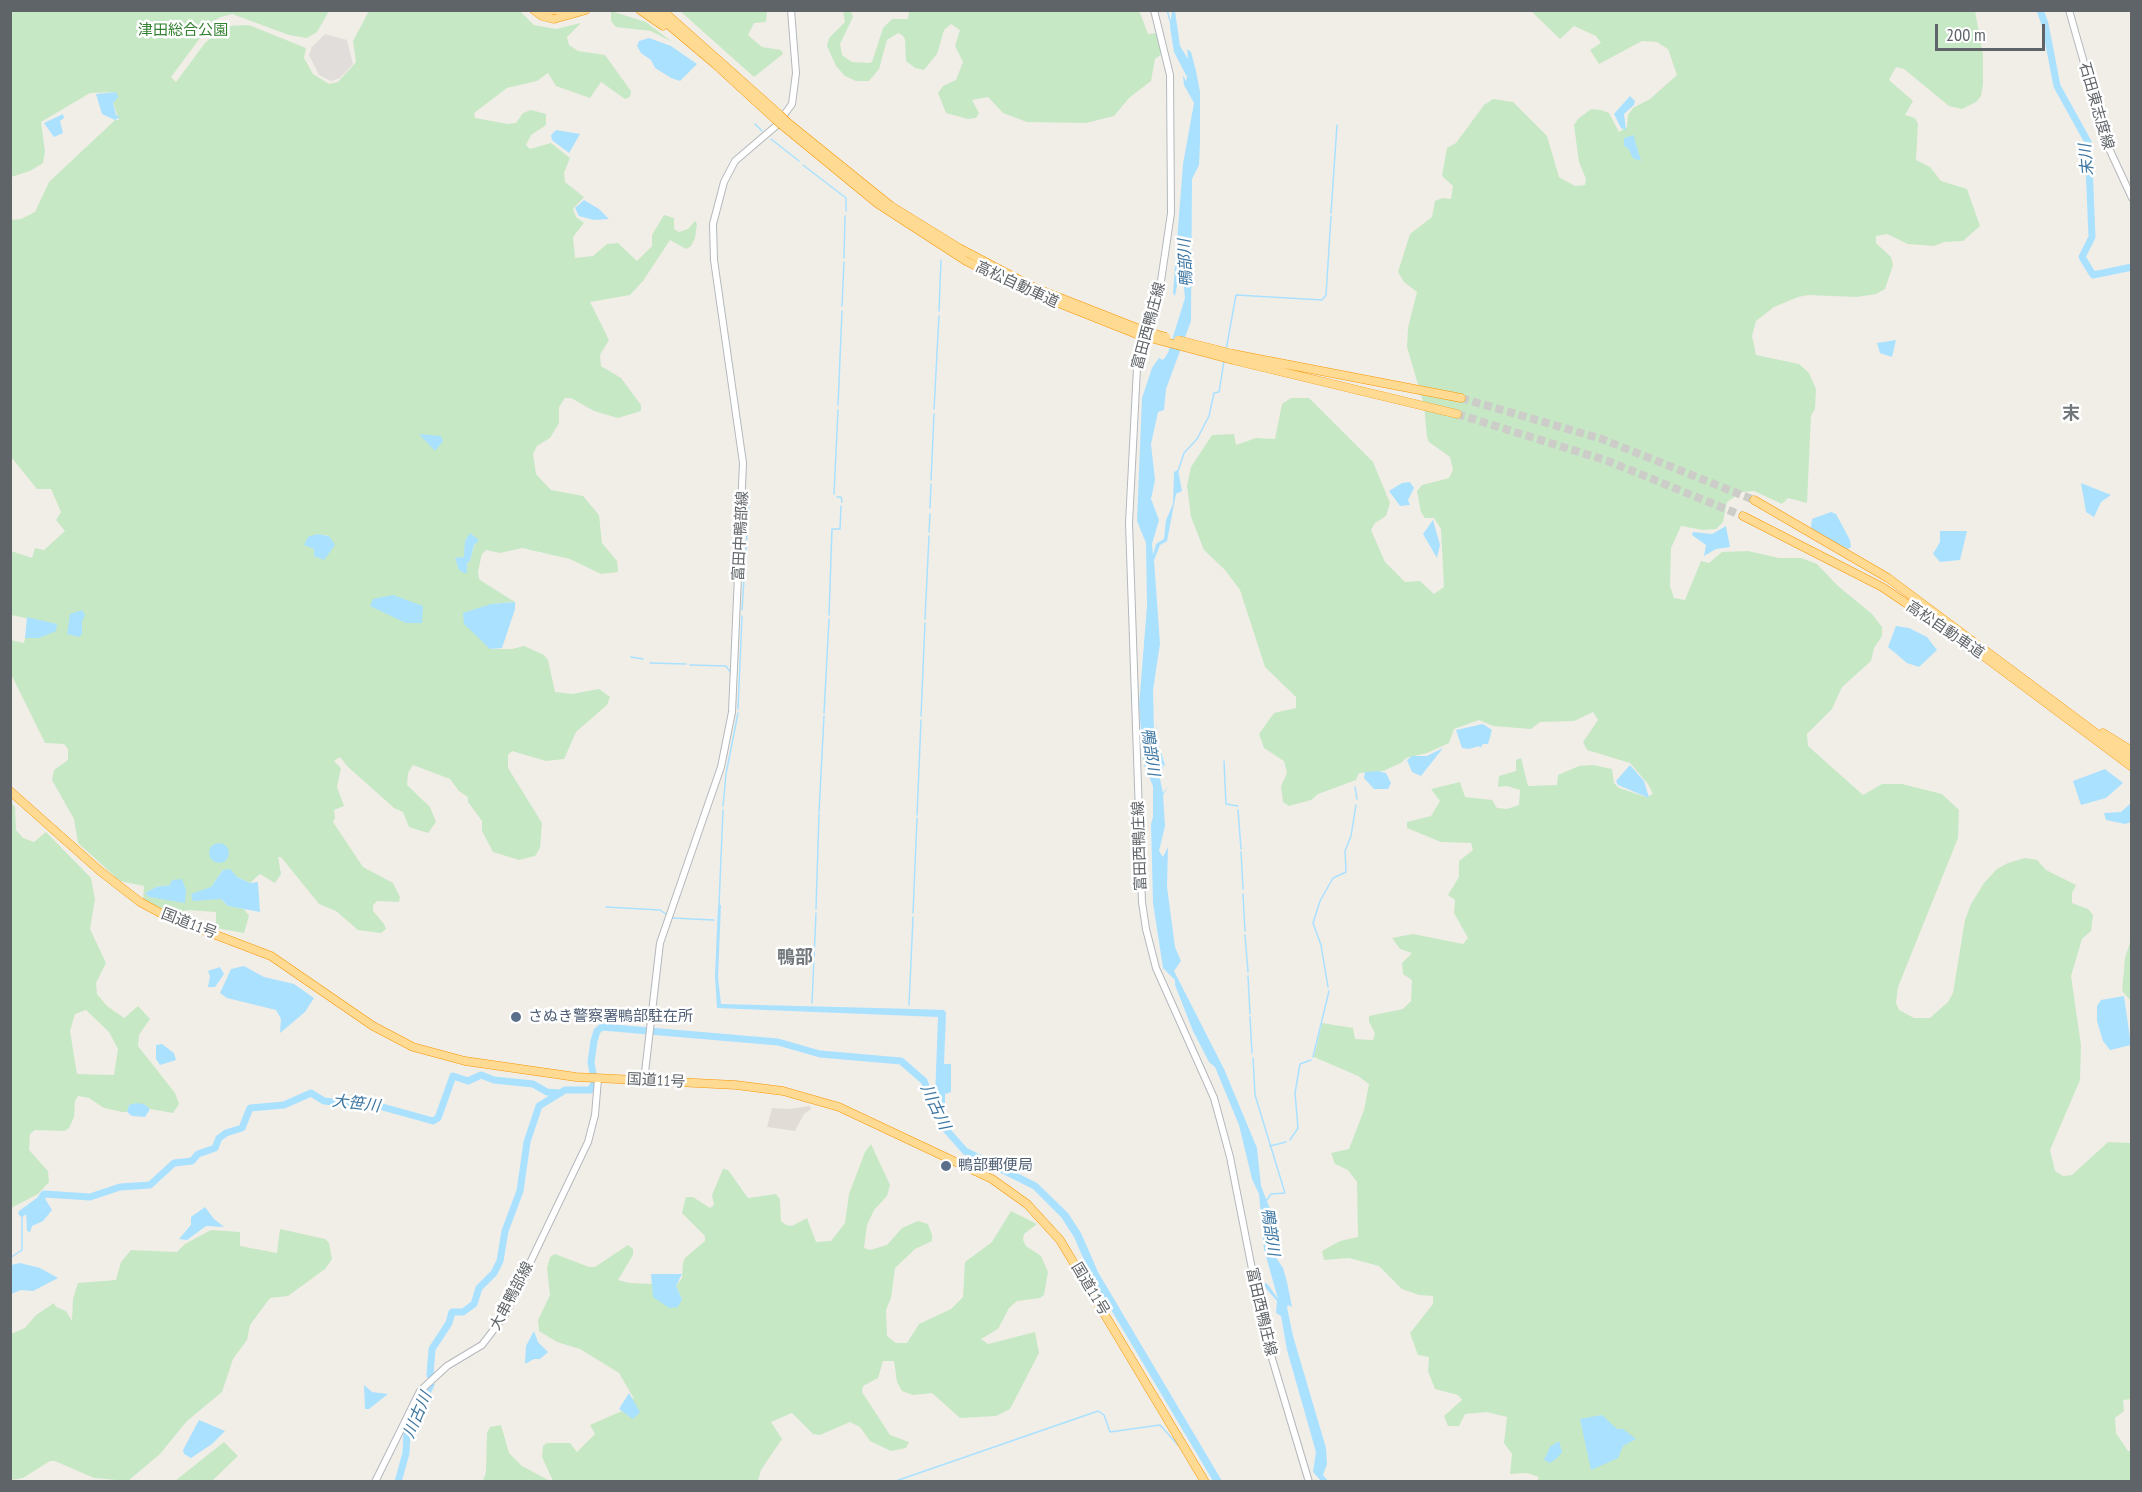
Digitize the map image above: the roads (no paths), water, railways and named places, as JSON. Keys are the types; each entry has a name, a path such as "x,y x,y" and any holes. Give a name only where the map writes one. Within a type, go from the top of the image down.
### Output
{"highway":[{"path":"534,10 542,16 560,19 586,10"},
{"path":"543,10 565,10"},
{"path":"640,10 704,54"},
{"name":"高松自動車道","path":"651,10 785,124 858,182 950,243 1035,288 1140,332 1457,414"},
{"name":"高松自動車道","path":"662,10 778,118"},
{"path":"669,10 700,43"},
{"name":"高松自動車道","path":"1233,357 1461,398"},
{"name":"高松自動車道","path":"1754,501 1888,578 1977,647 2099,736"},
{"name":"高松自動車道","path":"1743,516 1882,587 1977,647 2055,701 2099,736"},
{"path":"2099,736 2132,760"},
{"path":"2114,746 2132,751"},
{"path":"2114,746 2132,767"},
{"name":"国道11号","path":"10,791 100,871 140,902 166,916 271,956 373,1026 400,1041 428,1052 465,1061 597,1079 752,1086 813,1099 839,1107 978,1171 1016,1194 1048,1225 1066,1250 1205,1482"}],"main road":[{"name":"富田中鴨部線","path":"644,1081 661,937 721,766 732,712 743,453 714,260 713,224 728,170 741,153 783,120 792,104 796,73 791,10"},
{"name":"富田西鴨庄線","path":"1154,10 1170,75 1171,213 1161,281 1137,368 1129,523 1142,902 1147,937 1156,968 1214,1098 1230,1157 1265,1335 1309,1482"},
{"name":"石田東志度線","path":"2069,10 2107,144 2132,198"},
{"name":"大串鴨部線","path":"375,1482 420,1391 447,1366 482,1345 505,1315 588,1142 595,1115 597,1079"}],"water":[{"name":"鴨部川","path":"1172,11 1175,11 1180,46 1188,59 1187,49 1191,52 1196,71 1200,92 1200,142 1199,165 1192,179 1191,321 1166,389 1164,410 1158,412 1151,444 1155,480 1151,499 1159,520 1152,544 1153,555 1156,544 1164,539 1166,520 1173,504 1174,472 1178,470 1182,491 1176,494 1167,541 1160,545 1154,560 1160,644 1153,690 1154,732 1156,735 1157,724 1157,740 1165,765 1160,779 1163,793 1168,787 1163,795 1165,826 1159,851 1163,857 1168,847 1167,887 1175,947 1181,961 1174,971 1224,1069 1257,1148 1261,1186 1272,1214 1275,1256 1283,1268 1292,1307 1288,1305 1287,1307 1293,1336 1326,1448 1327,1464 1323,1475 1328,1481 1321,1481 1313,1472 1316,1452 1287,1350 1281,1316 1276,1313 1277,1301 1263,1285 1266,1283 1278,1299 1264,1249 1259,1194 1252,1179 1239,1125 1215,1067 1209,1062 1193,1031 1175,980 1163,968 1153,903 1151,824 1153,786 1144,765 1139,706 1147,606 1146,543 1137,521 1142,398 1152,368 1159,358 1163,360 1168,353 1185,298 1183,278 1178,280 1175,296 1173,293 1183,164 1194,103 1184,85 1183,75 1186,81 1187,77 1174,52 1170,27"},
{"path":"649,38 671,46 697,64 680,81 671,78 655,68 651,60 641,53 637,46 639,41"},
{"path":"116,92 118,97 113,103 116,115 120,117 115,120 102,114 96,94"},
{"path":"1630,96 1635,101 1634,105 1624,114 1626,130 1621,128 1614,114"},
{"path":"63,114 64,118 60,121 63,133 54,137 44,123"},
{"path":"556,130 580,134 569,153 552,140 551,135"},
{"path":"1634,135 1641,161 1633,158 1628,148 1624,146 1624,138"},
{"path":"584,200 599,209 609,219 594,220 579,216 575,208"},
{"path":"1896,340 1892,357 1880,353 1877,343"},
{"path":"419,434 441,436 443,441 435,451"},
{"path":"1410,482 1414,488 1408,500 1410,505 1400,506 1389,491 1402,483"},
{"path":"2081,483 2111,495 2101,502 2094,517 2086,512"},
{"path":"1831,512 1836,514 1850,540 1851,547 1842,553 1810,535 1812,519"},
{"path":"1433,520 1440,545 1437,558 1423,534"},
{"path":"1726,526 1730,547 1716,549 1704,556 1706,545 1692,535 1693,532 1712,534"},
{"path":"1940,531 1967,531 1960,560 1940,562 1933,554 1940,542"},
{"path":"470,533 479,540 474,545 470,561 467,563 467,573 464,573 459,570 455,558 464,557 465,541"},
{"path":"317,534 329,536 335,545 324,560 314,556 314,549 304,545 308,537"},
{"path":"393,595 423,606 422,623 406,623 370,606 373,599"},
{"path":"515,602 515,609 502,648 490,649 464,624 463,613 491,604"},
{"path":"82,610 85,615 82,621 82,634 79,637 67,634 70,614"},
{"path":"27,617 57,624 56,631 39,638 25,638"},
{"path":"1896,626 1909,628 1927,637 1937,650 1919,667 1907,663 1888,647"},
{"path":"1483,724 1492,730 1488,744 1483,744 1480,748 1479,746 1469,749 1462,748 1456,730"},
{"path":"1443,748 1421,776 1412,772 1407,760 1412,756 1427,756"},
{"path":"1630,765 1644,781 1649,798 1618,785 1616,781"},
{"path":"2105,769 2123,783 2106,798 2081,805 2073,781"},
{"path":"1365,772 1386,773 1391,783 1388,789 1374,789 1364,778"},
{"path":"2131,803 2131,822 2125,824 2106,820 2104,813 2121,812"},
{"path":"219,843 226,846 229,853 226,860 219,863 212,860 209,853 212,846"},
{"path":"230,869 237,877 250,883 258,882 260,912 228,906 221,899 193,901 191,894 211,887 223,870"},
{"path":"182,879 186,890 185,903 149,897 145,893 156,887 170,885 172,880"},
{"path":"718,905 721,905 718,977 721,1004 944,1010 946,1013 944,1064 951,1064 951,1092 945,1094 945,1123 967,1148 1037,1183 1068,1213 1081,1233 1098,1272 1222,1481 1213,1481 1091,1276 1074,1237 1061,1217 1033,1189 963,1154 940,1128 929,1101 935,1098 938,1017 717,1008 715,976"},
{"path":"244,966 264,977 294,984 314,998 305,1012 280,1033 281,1019 276,1010 227,998 220,993 231,969"},
{"path":"220,967 224,974 215,987 208,987 210,976 208,971"},
{"path":"2124,996 2131,1045 2110,1050 2103,1041 2097,1021 2097,1006 2101,1000"},
{"path":"162,1044 174,1053 176,1060 160,1065 156,1059 156,1045"},
{"path":"144,1104 150,1109 145,1117 132,1116 127,1112 129,1105"},
{"path":"44,1197 52,1210 43,1221 32,1226 30,1232 27,1231 26,1212"},
{"path":"205,1207 224,1227 206,1226 187,1240 179,1239 191,1225 191,1217"},
{"path":"20,1263 40,1268 58,1278 33,1291 21,1290 11,1294 11,1265"},
{"path":"651,1274 682,1274 676,1286 682,1299 678,1307 669,1308 653,1297"},
{"path":"534,1331 538,1342 548,1352 540,1359 534,1359 525,1364 526,1346"},
{"path":"364,1385 372,1392 388,1394 369,1409 365,1409"},
{"path":"629,1393 640,1412 633,1419 619,1409"},
{"path":"1602,1415 1617,1429 1623,1429 1636,1439 1623,1446 1618,1458 1591,1470 1580,1419"},
{"path":"199,1420 225,1431 212,1444 191,1458 184,1454 183,1450"},
{"path":"1559,1441 1562,1452 1550,1463 1544,1460 1550,1447"}],"waterway":[{"path":"1167,10 1171,24"},
{"name":"末川","path":"2040,10 2045,24 2057,86 2088,142 2092,237 2082,257 2093,275 2132,267"},
{"path":"755,124 762,131"},
{"path":"1331,213 1337,125"},
{"path":"771,139 799,161"},
{"path":"803,165 846,198 846,211"},
{"path":"844,258 845,216"},
{"path":"1226,350 1236,295 1322,300 1326,295 1331,216"},
{"path":"939,311 941,260"},
{"path":"842,306 844,262"},
{"path":"838,405 842,311"},
{"path":"934,409 939,316"},
{"path":"1178,471 1184,453 1197,439 1209,416 1214,393 1219,392 1224,361"},
{"path":"834,494 838,410"},
{"path":"931,480 934,414"},
{"path":"930,508 931,484"},
{"path":"837,497 841,497 842,502"},
{"path":"742,610 749,501"},
{"path":"829,615 832,529 840,529 841,506"},
{"path":"929,532 930,514"},
{"path":"925,619 929,536"},
{"path":"738,709 742,616"},
{"path":"824,713 829,619"},
{"path":"921,716 925,623"},
{"path":"631,657 643,659"},
{"path":"650,663 686,664"},
{"path":"690,665 726,666 731,673"},
{"path":"723,806 726,774 738,713"},
{"path":"819,812 824,716"},
{"path":"917,815 921,720"},
{"path":"1224,761 1226,804 1238,806"},
{"path":"1355,787 1357,799"},
{"path":"1328,987 1321,945 1313,923 1320,901 1333,878 1346,872 1345,851 1351,836 1356,805"},
{"path":"719,905 723,810"},
{"path":"1238,810 1241,849"},
{"path":"816,909 819,814"},
{"path":"913,913 917,818"},
{"path":"1241,852 1243,889"},
{"path":"1243,894 1245,931"},
{"path":"606,907 660,910 666,914"},
{"path":"812,1003 816,913"},
{"path":"909,1005 913,917"},
{"path":"672,918 714,920"},
{"path":"1245,935 1248,972"},
{"path":"1248,976 1250,1014"},
{"path":"1313,1057 1329,991"},
{"path":"1250,1017 1252,1053"},
{"name":"川古川","path":"593,1074 591,1062 594,1041 597,1031 602,1027 778,1042 820,1054 901,1061 924,1081 935,1107"},
{"path":"1253,1058 1255,1095 1285,1193 1271,1194 1267,1200"},
{"path":"1290,1140 1298,1128 1295,1093 1300,1064 1311,1060"},
{"name":"大笹川","path":"22,1213 40,1200 44,1194 90,1197 120,1187 150,1185 174,1163 192,1161 198,1154 215,1148 219,1138 226,1133 242,1128 250,1108 284,1105 311,1093 324,1101 379,1106 433,1121 438,1118 453,1076 468,1081 481,1075 494,1080 533,1084 547,1092 559,1093"},
{"name":"川古川","path":"430,1375 432,1349 449,1323 452,1312 463,1312 474,1304 479,1288 494,1273 500,1261 505,1231 520,1191 527,1142 539,1106 565,1090 590,1090 594,1084"},
{"path":"1270,1146 1286,1142"},
{"path":"10,1258 22,1250 22,1213"},
{"name":"川古川","path":"398,1482 406,1453 407,1432 431,1385"},
{"path":"893,1482 1098,1411 1104,1415 1110,1432 1160,1425 1178,1445"}],"tunnel":[{"path":"1461,398 1602,439 1754,500"},
{"path":"1457,414 1608,461 1743,516"}],"place":[{"name":"さぬき警察署鴨部駐在所","path":"516,1017"},
{"name":"鴨部郵便局","path":"946,1166"}],"district":[{"name":"末","path":"2071,414"},
{"name":"鴨部","path":"795,958"}],"park label":[{"name":"津田総合公園","path":"183,31"}]}
